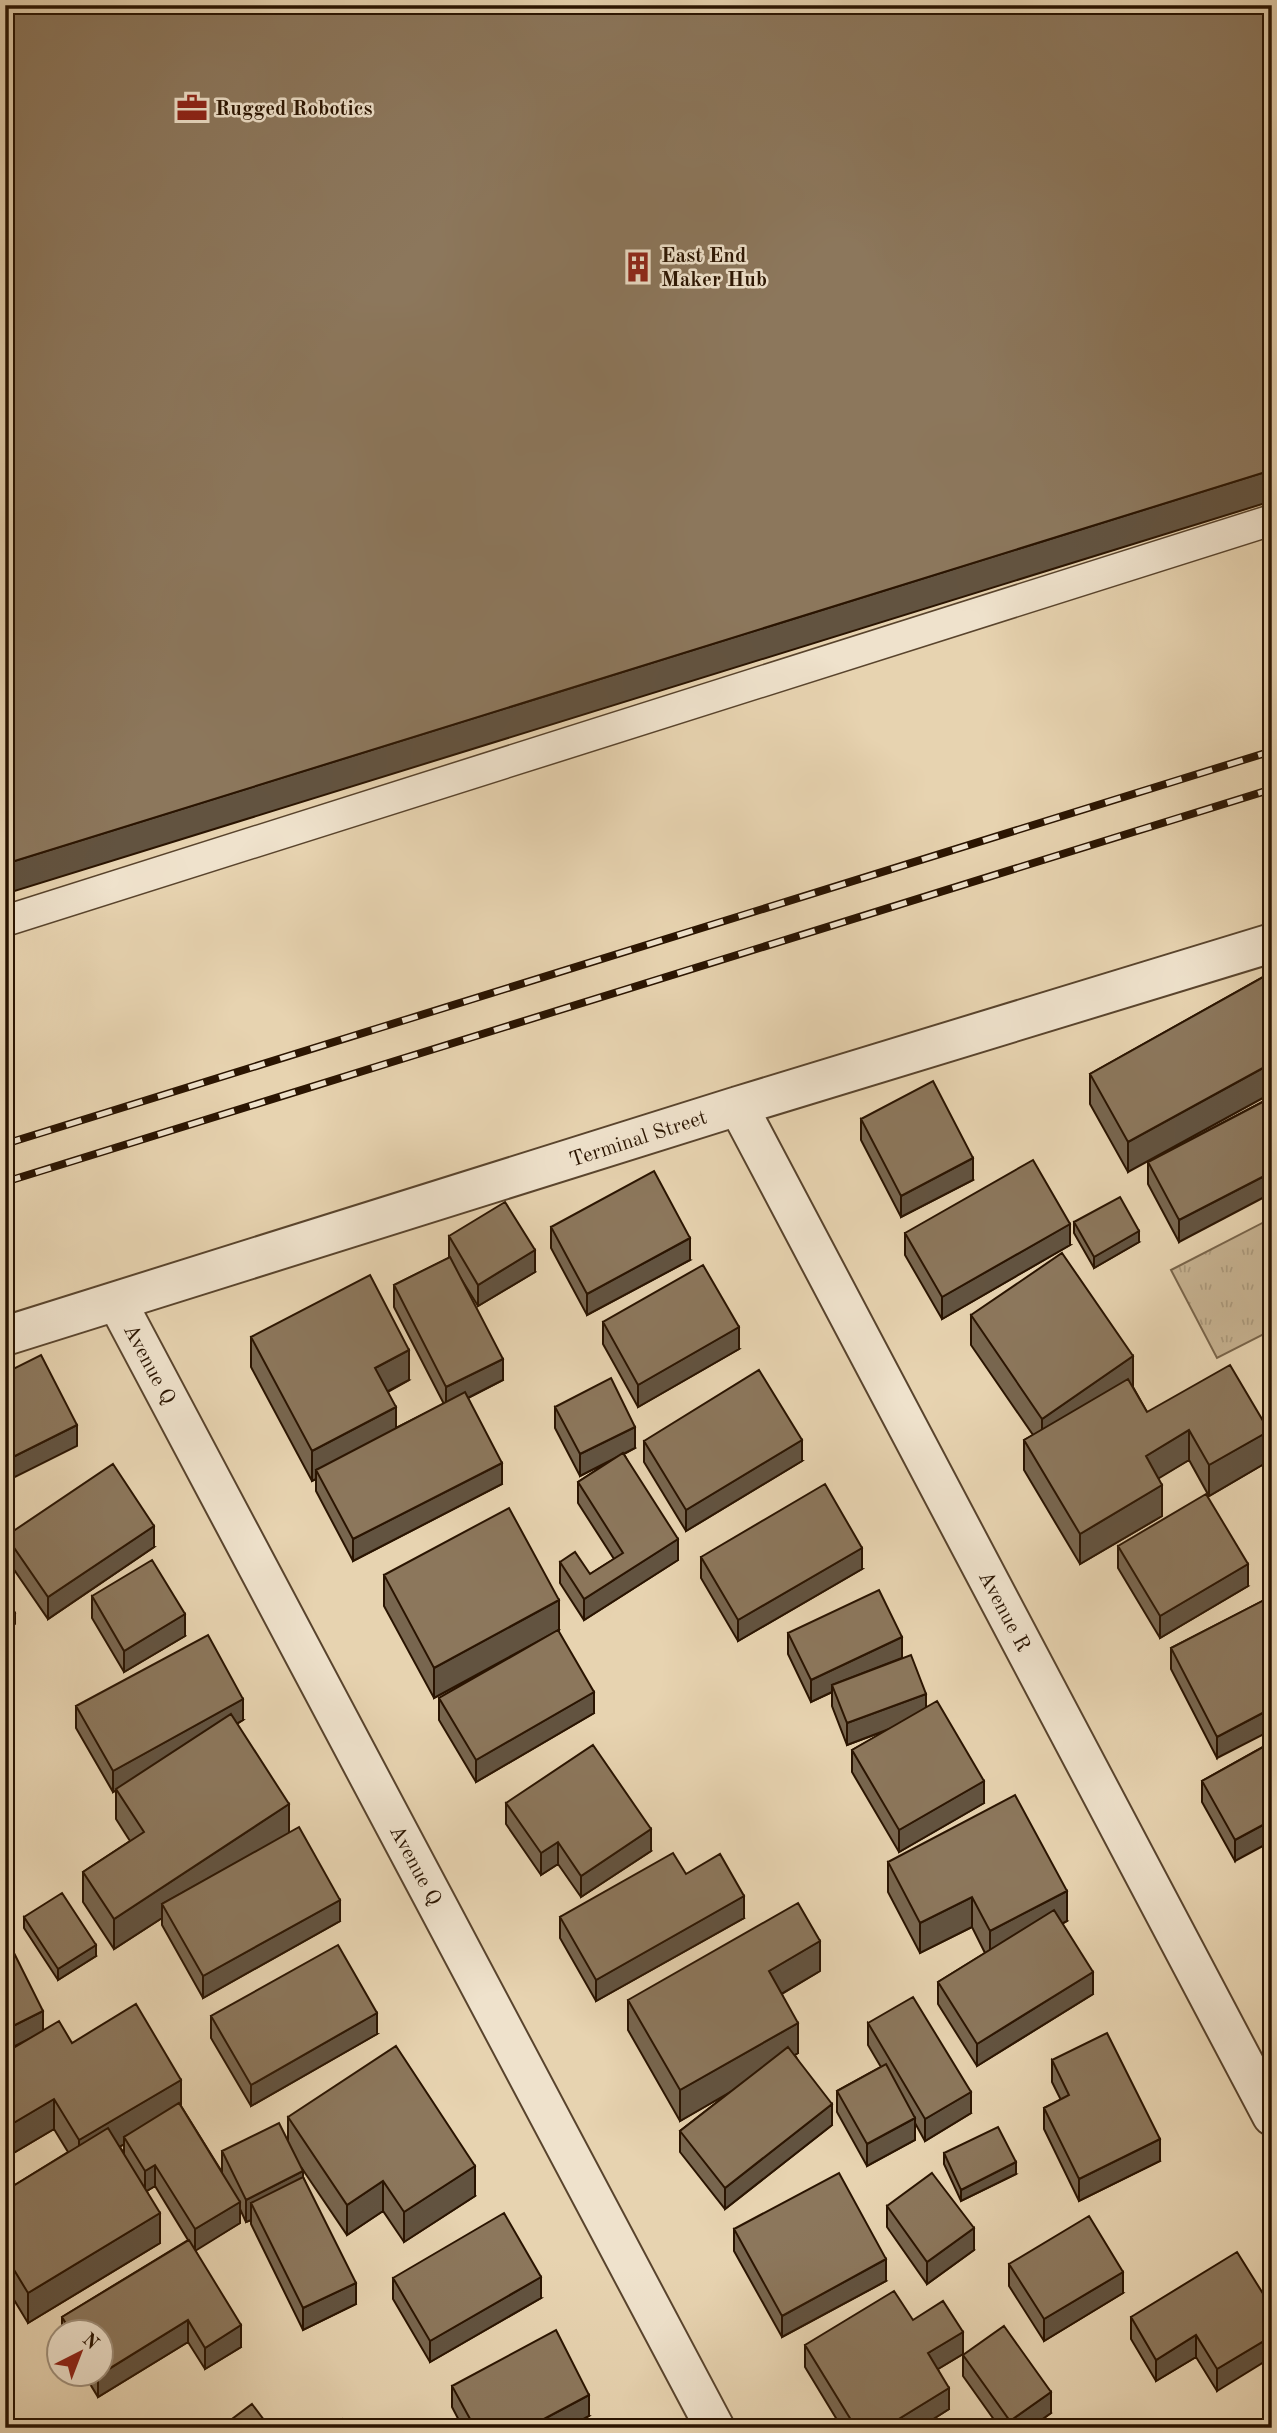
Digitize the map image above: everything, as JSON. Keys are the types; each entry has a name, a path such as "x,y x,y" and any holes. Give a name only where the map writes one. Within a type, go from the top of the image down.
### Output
{"street":[{"name":"Terminal Street","path":"5,1336 1272,943"},
{"name":"Avenue R","path":"738,1107 1272,2116"},
{"name":"Avenue Q","path":"117,1302 715,2428"}],"lane":[{"path":"5,920 1272,520"}],"green space":[{"path":"1272,1218 1272,1330 1217,1358 1171,1270"}],"building":[{"name":"East End Maker Hub","path":"5,5 1272,5 1272,470 5,864"},
{"path":"1272,972 1272,1063 1128,1142 1090,1074"},
{"path":"933,1081 973,1158 901,1196 861,1119"},
{"path":"1272,1097 1272,1172 1179,1220 1148,1162"},
{"path":"1033,1160 1070,1224 942,1297 905,1233"},
{"path":"654,1171 690,1238 587,1294 551,1227"},
{"path":"1120,1197 1139,1231 1094,1257 1074,1222"},
{"path":"505,1202 535,1250 478,1285 449,1236"},
{"path":"1062,1253 1133,1356 1042,1419 971,1315"},
{"path":"450,1257 503,1359 446,1387 394,1285"},
{"path":"703,1265 739,1327 638,1385 603,1322"},
{"path":"370,1275 409,1350 375,1368 396,1407 312,1451 251,1337"},
{"path":"41,1355 77,1425 5,1461 5,1373"},
{"path":"1230,1365 1269,1431 1209,1465 1189,1430 1146,1456 1162,1485 1080,1534 1024,1440 1128,1379 1147,1412"},
{"path":"759,1370 802,1440 686,1510 644,1441"},
{"path":"611,1378 635,1427 580,1454 555,1407"},
{"path":"465,1392 502,1463 353,1539 316,1470"},
{"path":"623,1453 678,1539 584,1599 560,1562 575,1552 590,1574 623,1553 578,1482"},
{"path":"113,1464 154,1526 48,1597 6,1536"},
{"path":"825,1484 862,1548 738,1620 701,1557"},
{"path":"1206,1494 1248,1564 1160,1616 1118,1546"},
{"path":"509,1508 559,1600 434,1668 384,1575"},
{"path":"152,1560 185,1614 124,1651 92,1596"},
{"path":"879,1590 902,1637 811,1680 788,1633"},
{"path":"5,1593 15,1613 5,1618"},
{"path":"1272,1596 1272,1708 1217,1737 1171,1648"},
{"path":"558,1630 594,1692 476,1760 439,1698"},
{"path":"208,1635 243,1699 113,1771 76,1706"},
{"path":"911,1655 926,1694 847,1723 832,1685"},
{"path":"937,1701 984,1781 899,1830 852,1750"},
{"path":"231,1714 289,1804 114,1919 83,1872 144,1832 116,1789"},
{"path":"1272,1742 1272,1820 1235,1840 1202,1781"},
{"path":"593,1745 651,1829 581,1876 558,1842 541,1853 506,1803"},
{"path":"1015,1795 1067,1891 990,1931 972,1897 920,1923 888,1862"},
{"path":"299,1827 340,1900 203,1976 162,1904"},
{"path":"673,1853 686,1874 720,1854 744,1896 596,1980 560,1917"},
{"path":"62,1893 96,1945 58,1969 24,1917"},
{"path":"798,1903 820,1941 769,1971 798,2023 680,2090 628,2000"},
{"path":"1054,1910 1093,1972 977,2044 938,1982"},
{"path":"338,1945 377,2013 251,2085 211,2016"},
{"path":"12,1949 43,2011 5,2030 5,1952"},
{"path":"913,1997 971,2092 925,2119 868,2023"},
{"path":"136,2004 181,2080 79,2140 54,2099 5,2128 5,2053 59,2021 72,2043"},
{"path":"1107,2033 1160,2139 1079,2179 1044,2108 1069,2095 1052,2060"},
{"path":"396,2046 475,2166 404,2212 383,2181 347,2205 288,2117"},
{"path":"788,2047 832,2104 725,2188 680,2131"},
{"path":"886,2064 915,2118 867,2144 837,2091"},
{"path":"179,2103 240,2202 195,2229 155,2165 145,2171 124,2137"},
{"path":"279,2123 303,2171 246,2200 222,2151"},
{"path":"998,2127 1016,2162 961,2190 944,2153"},
{"path":"108,2128 160,2213 28,2293 5,2255 5,2191"},
{"path":"839,2173 886,2259 782,2316 734,2229"},
{"path":"932,2173 974,2228 927,2262 887,2206"},
{"path":"303,2177 356,2283 303,2308 251,2203"},
{"path":"504,2213 541,2277 430,2341 393,2278"},
{"path":"1089,2216 1123,2272 1044,2319 1009,2264"},
{"path":"189,2240 241,2325 205,2348 188,2320 116,2364 116,2318 62,2317"},
{"path":"1237,2252 1272,2308 1272,2336 1217,2369 1196,2335 1156,2360 1131,2317"},
{"path":"894,2291 913,2320 943,2301 963,2332 928,2353 949,2388 884,2428 856,2428 805,2345"},
{"path":"1004,2326 1051,2392 1010,2421 963,2355"},
{"path":"556,2330 589,2395 527,2428 475,2428 452,2386"},
{"path":"252,2404 270,2428 220,2428"},
{"path":"342,2419 347,2428 326,2428"}],"railway":[{"path":"5,1144 1272,751"},
{"path":"5,1182 1272,789"}],"place":[{"name":"Rugged Robotics","path":"192,108"},
{"name":"East End Maker Hub","path":"638,267"}]}
